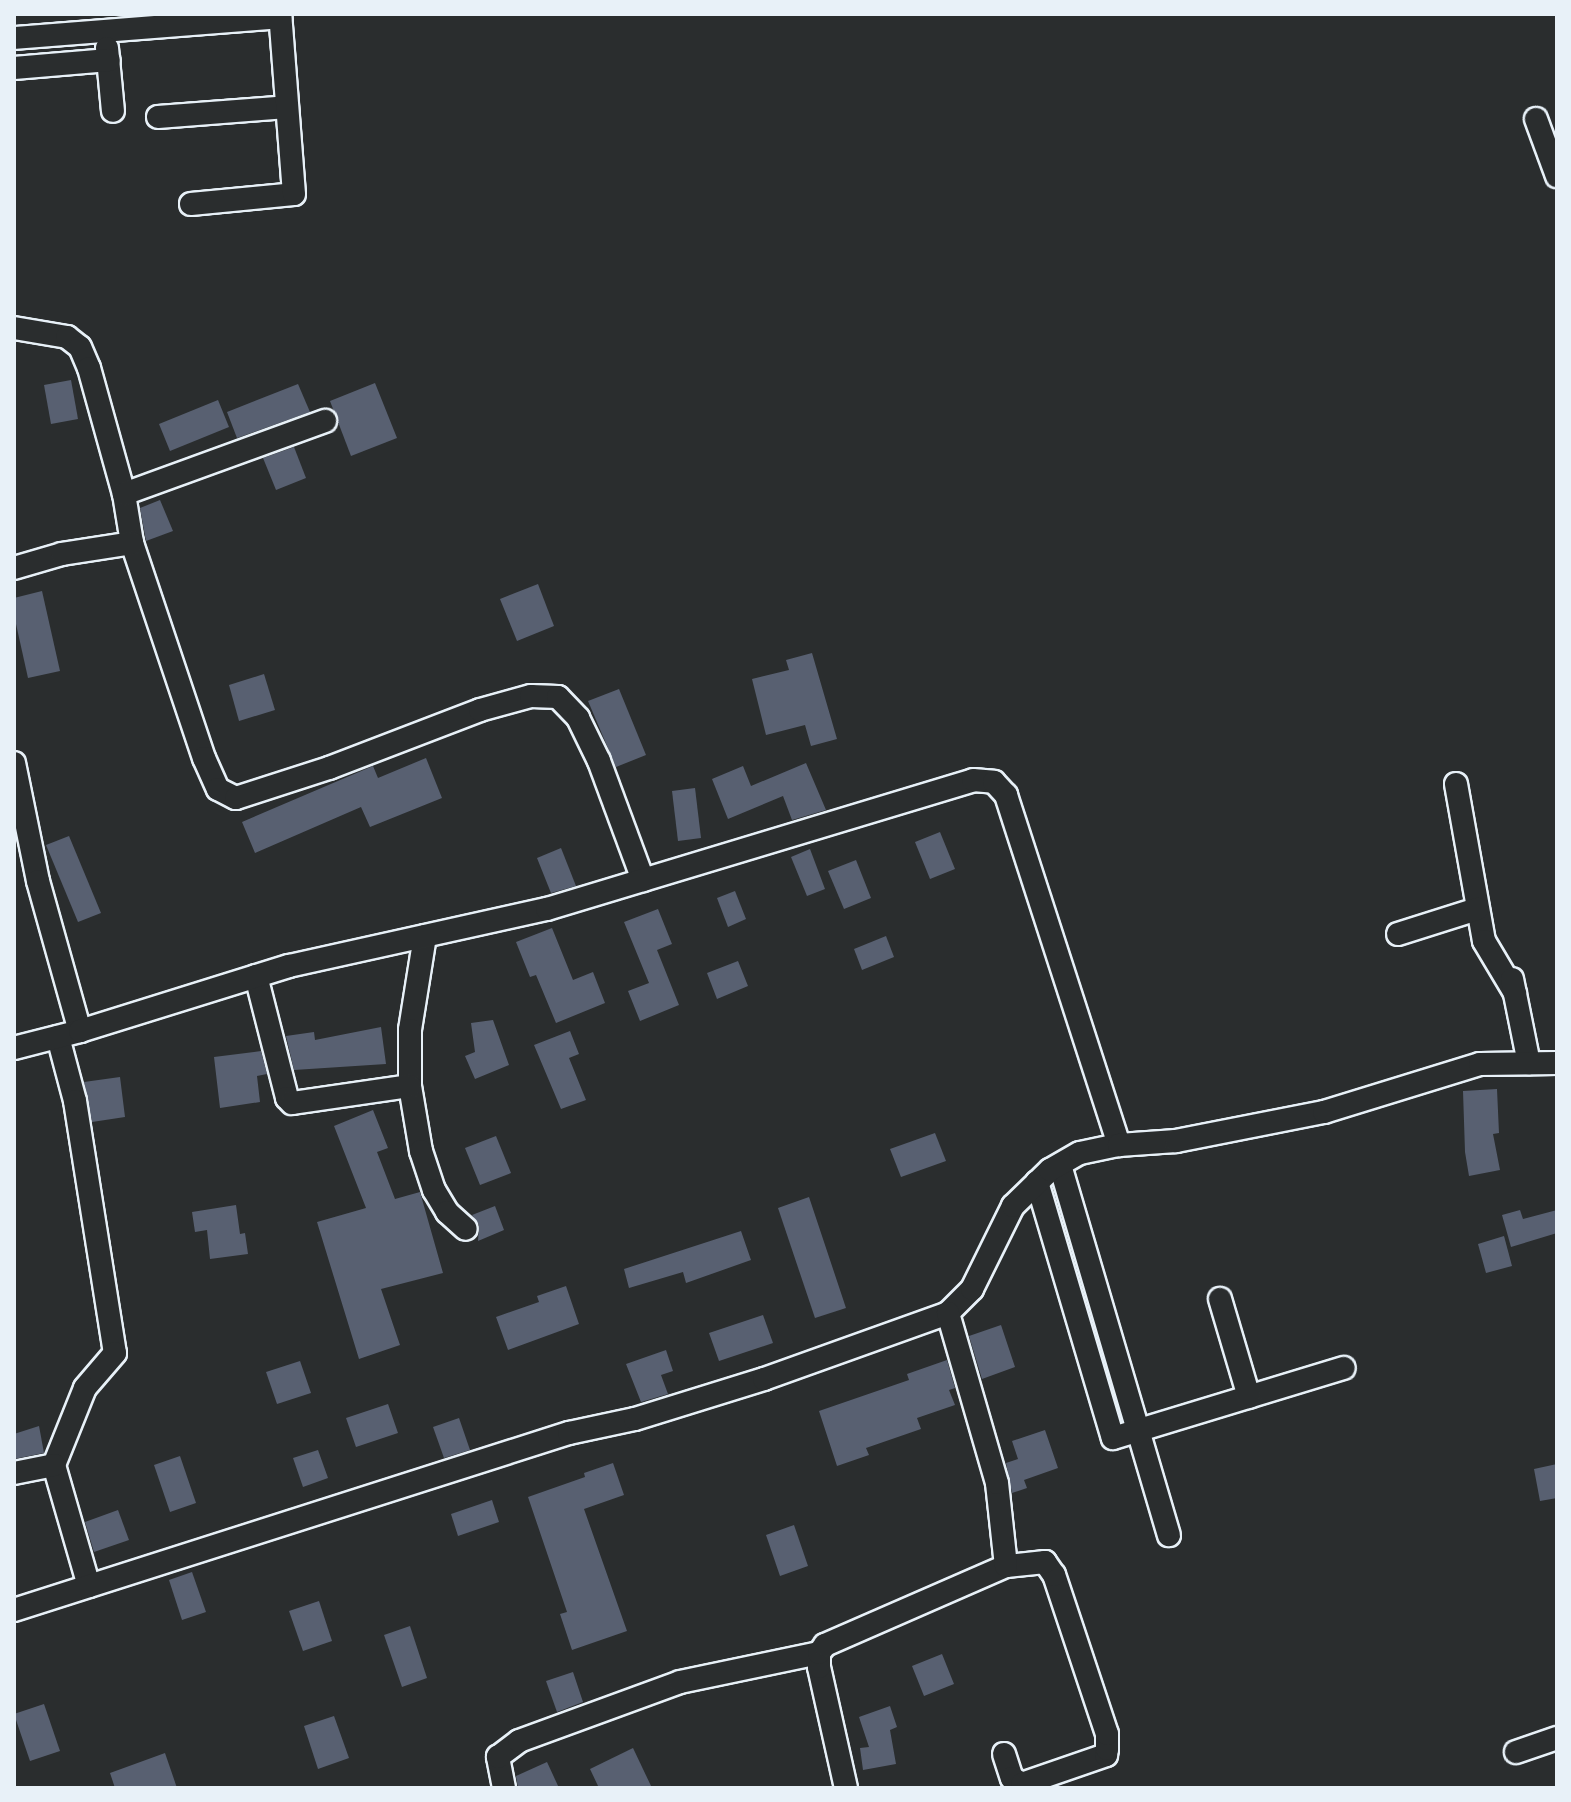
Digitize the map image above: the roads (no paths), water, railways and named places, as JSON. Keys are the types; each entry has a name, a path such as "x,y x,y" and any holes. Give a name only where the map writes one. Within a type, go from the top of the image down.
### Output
{"street":[{"path":"14,38 280,16 294,194 191,204"},
{"path":"106,31 113,111"},
{"path":"14,68 109,60"},
{"path":"158,117 287,107"},
{"path":"1536,119 1557,176"},
{"path":"14,328 67,337 80,347 89,368 124,494 132,543 218,789 236,798 329,768 480,710 531,696 558,697 578,718 599,761 643,880"},
{"path":"124,494 325,421"},
{"path":"14,568 62,554 132,543"},
{"path":"14,763 34,868 80,1031"},
{"path":"14,1048 80,1031 256,976 547,909 973,780 994,782 1006,795 1119,1145"},
{"path":"1456,784 1484,941 1515,993"},
{"path":"1398,934 1477,909"},
{"path":"425,936 410,1030 410,1086 421,1151 434,1190 447,1212 466,1229"},
{"path":"1509,966 1529,1063"},
{"path":"256,976 287,1098 292,1103 410,1086"},
{"path":"58,1037 75,1101 115,1353 85,1388 54,1465 89,1586"},
{"path":"14,1610 569,1433 635,1419 764,1379 948,1313 972,1289 1013,1206 1037,1182 1080,1153 1119,1145 1176,1141 1324,1112 1480,1064 1557,1063"},
{"path":"1060,1165 1169,1535"},
{"path":"1037,1182 1113,1438 1344,1368"},
{"path":"1220,1299 1249,1397"},
{"path":"948,1313 997,1483 1006,1566"},
{"path":"14,1473 54,1465"},
{"path":"846,1788 819,1667 819,1653 825,1645 1006,1566 1045,1562 1054,1575 1107,1734 1106,1755 1022,1784 1012,1778 1004,1754"},
{"path":"504,1788 498,1770 498,1757 519,1741 680,1682 819,1653"},
{"path":"1516,1752 1557,1738"}]}
